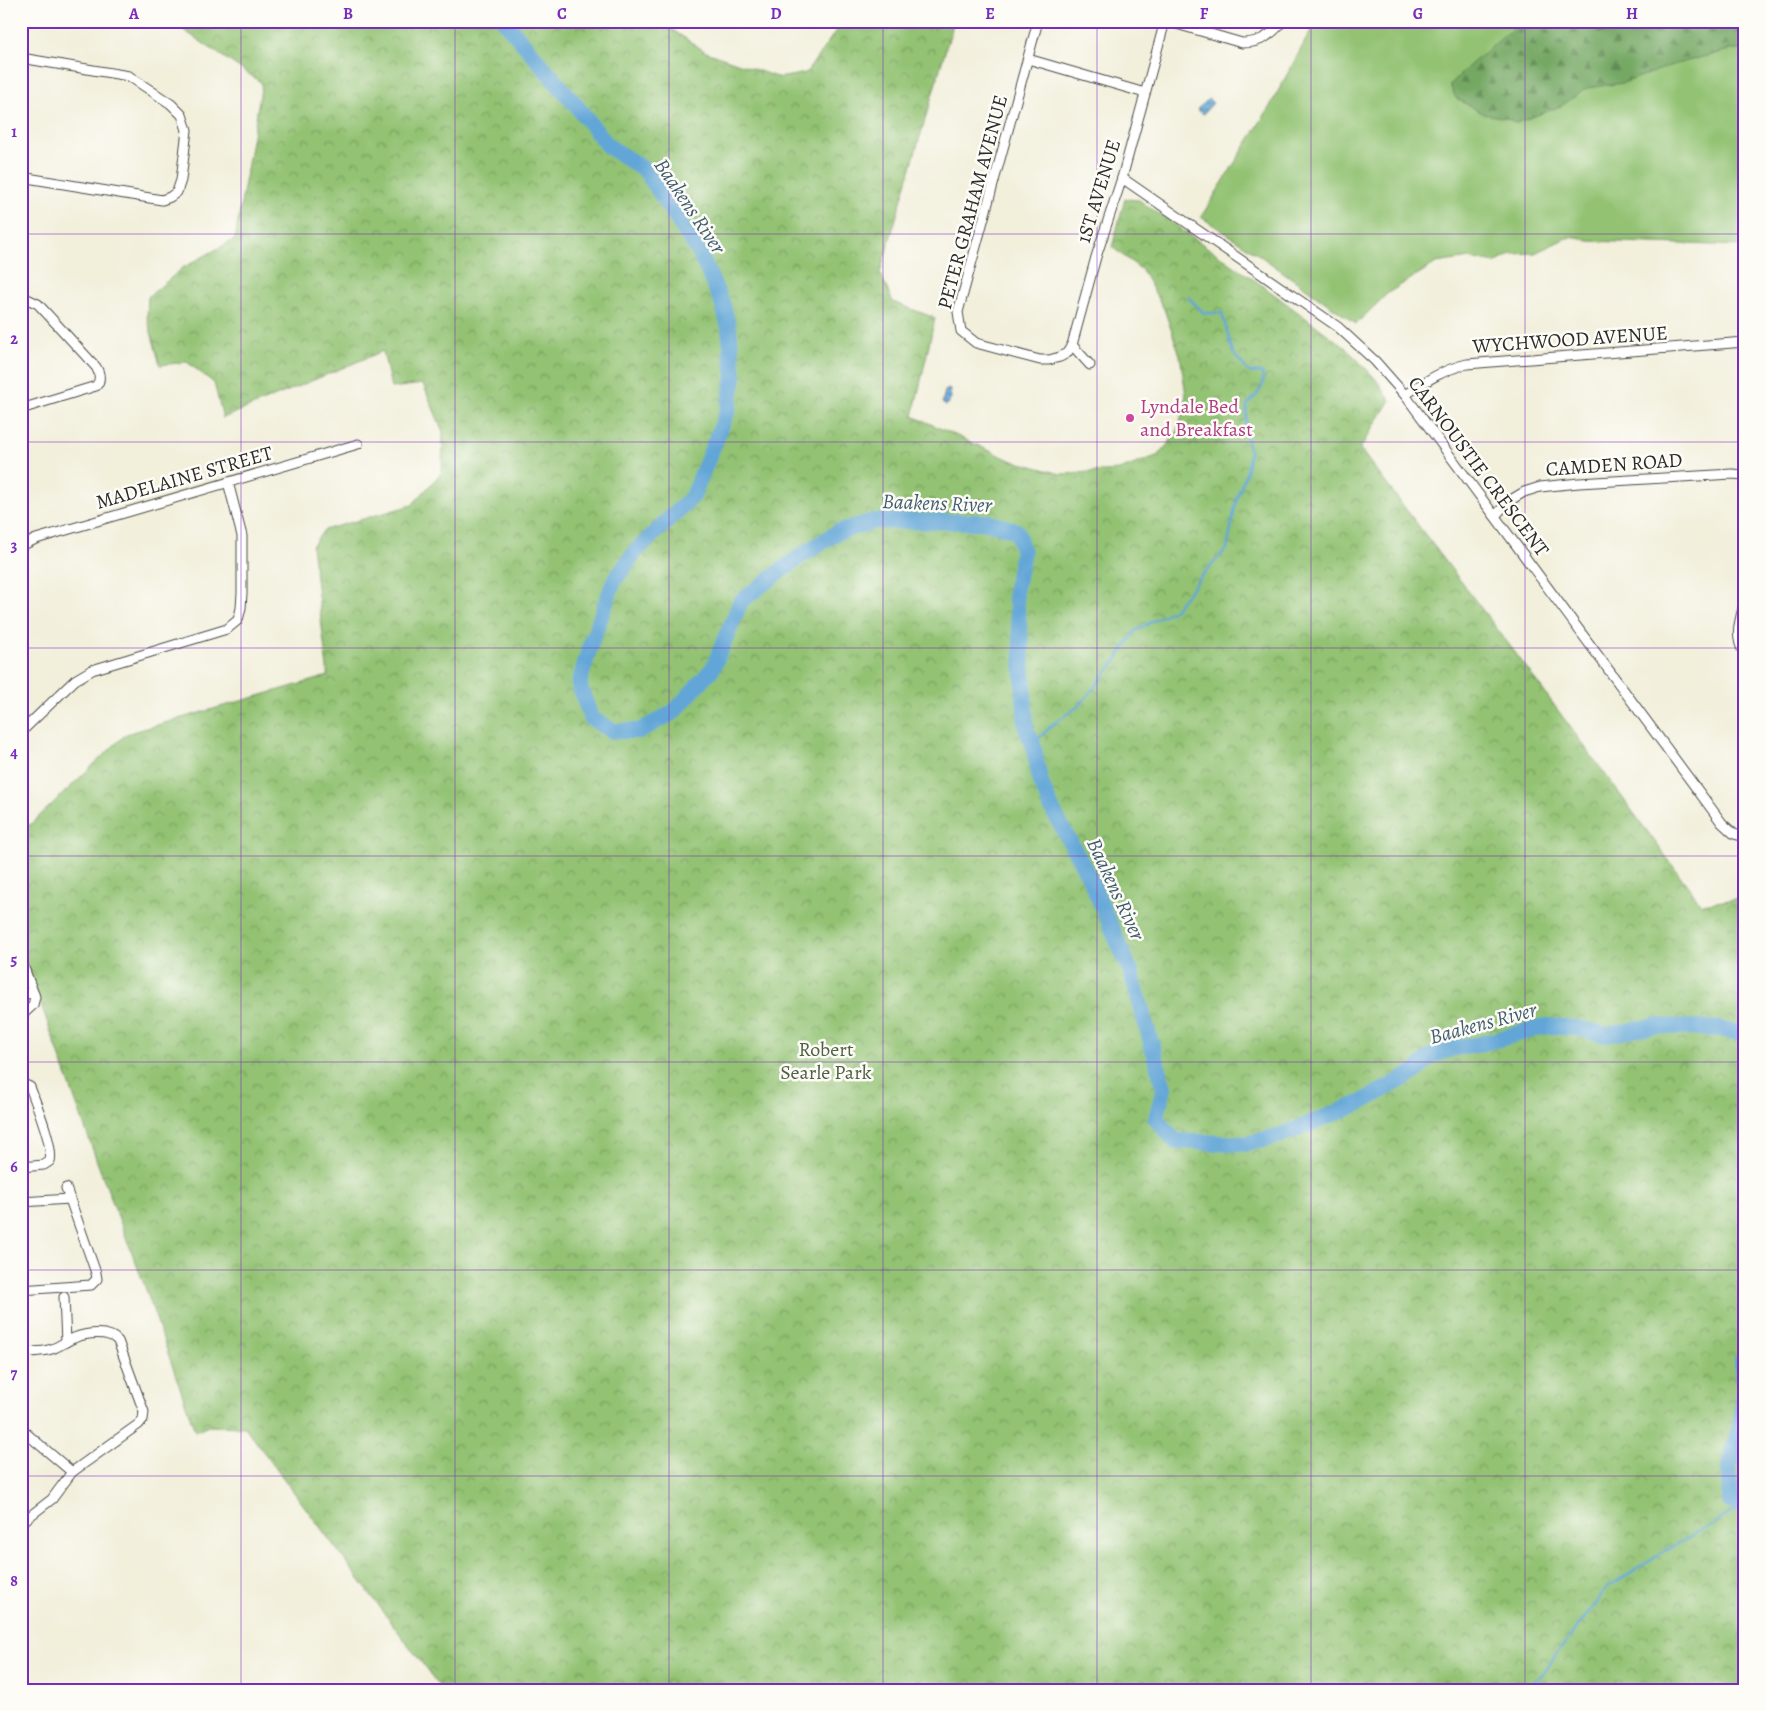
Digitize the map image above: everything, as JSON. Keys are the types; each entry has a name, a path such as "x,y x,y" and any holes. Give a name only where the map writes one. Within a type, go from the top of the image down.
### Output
{"street":[{"name":"PETER GRAHAM AVENUE","path":"1038,21 959,306 958,321 964,335 976,343 1040,360 1060,357 1067,353 1072,345"},
{"path":"1165,21 1242,43 1264,40 1283,21"},
{"name":"1ST AVENUE","path":"1072,345 1096,257 1122,178 1165,21"},
{"path":"21,58 129,76 171,104 182,115 187,130 181,180 177,192 162,200 21,177"},
{"path":"1028,60 1145,93"},
{"name":"CARNOUSTIE CRESCENT","path":"1122,178 1338,327 1376,361 1405,395 1722,823 1734,834 1745,837"},
{"path":"21,296 38,304 96,367 100,375 96,386 21,409"},
{"name":"WYCHWOOD AVENUE","path":"1405,395 1436,374 1467,364 1745,342"},
{"path":"1072,345 1090,365"},
{"name":"MADELAINE STREET","path":"21,546 36,539 358,444"},
{"name":"CAMDEN ROAD","path":"1495,516 1509,501 1524,492 1540,487 1732,474 1745,475"},
{"path":"21,732 75,680 92,670 227,629 235,623 240,614 242,600 242,536 228,482"},
{"path":"1745,602 1738,631 1739,643 1745,654"},
{"path":"21,960 34,994 33,1005 21,1016"},
{"path":"21,993 34,994"},
{"path":"21,1082 28,1085 31,1090 50,1144 51,1154 50,1161 44,1166 21,1167"},
{"path":"21,1290 90,1285 97,1279 66,1188"},
{"path":"21,1202 70,1199"},
{"path":"64,1297 66,1342"},
{"path":"21,1350 38,1352 53,1349 79,1336 103,1333 116,1338 144,1412 143,1419 139,1424 72,1472 52,1499 21,1523"},
{"path":"21,1429 72,1472"}],"green space":[{"name":"Robert Searle Park","path":"170,21 659,21 706,52 779,78 806,73 843,21 954,21 880,273 893,302 935,318 913,416 1010,460 1061,474 1119,470 1159,455 1178,431 1186,395 1180,355 1164,309 1142,270 1112,247 1125,199 1139,200 1263,286 1346,348 1375,378 1390,400 1360,449 1520,659 1701,904 1745,898 1745,1690 442,1690 245,1427 206,1426 195,1431 144,1284 99,1167 21,948 21,825 30,825 126,734 328,676 312,546 324,530 412,505 442,472 443,432 423,384 391,388 383,351 223,418 214,383 187,362 160,365 147,317 148,297 184,267 235,239 262,83"},
{"path":"1316,21 1745,21 1745,246 1588,241 1578,237 1566,238 1535,253 1511,254 1495,263 1470,258 1436,263 1388,293 1356,324 1259,255 1201,217 1269,108"},
{"path":"1522,21 1745,21 1745,50 1729,50 1673,65 1623,83 1587,88 1561,106 1516,123 1507,118 1484,114 1456,98 1450,85 1469,66"}],"water":[{"path":"1209,99 1213,103 1203,114 1197,109"},
{"path":"950,390 951,398 946,406 942,403 945,391"}],"waterway":[{"name":"Baakens River","path":"504,21 608,146 645,170 699,252 723,305 729,328 734,376 728,410 693,496 636,551 614,581 591,643 579,684 591,718 613,731 639,731 674,712 713,668 741,601 799,557 838,532 874,521 987,522 1017,531 1023,552 1015,592 1021,641 1026,728 1033,744 1040,780 1050,805 1090,879 1131,972 1164,1088 1156,1119 1175,1141 1246,1144 1282,1135 1358,1104 1415,1072 1431,1056 1458,1047 1476,1045 1547,1026 1577,1028 1606,1035 1656,1026 1720,1029 1745,1035"},
{"path":"1033,744 1054,723 1079,706 1116,661 1135,631 1175,609 1204,573 1227,549 1237,497 1246,474 1250,451 1245,431 1247,405 1262,387 1263,378 1262,373 1249,372 1233,353 1222,313 1204,313 1188,297"},
{"name":"Baakens River","path":"1745,1357 1742,1361 1744,1389 1742,1417 1729,1467 1730,1501 1745,1505"},
{"path":"1529,1690 1609,1586 1745,1505"}],"place":[{"name":"Lyndale Bed and Breakfast","path":"1130,418"}]}
